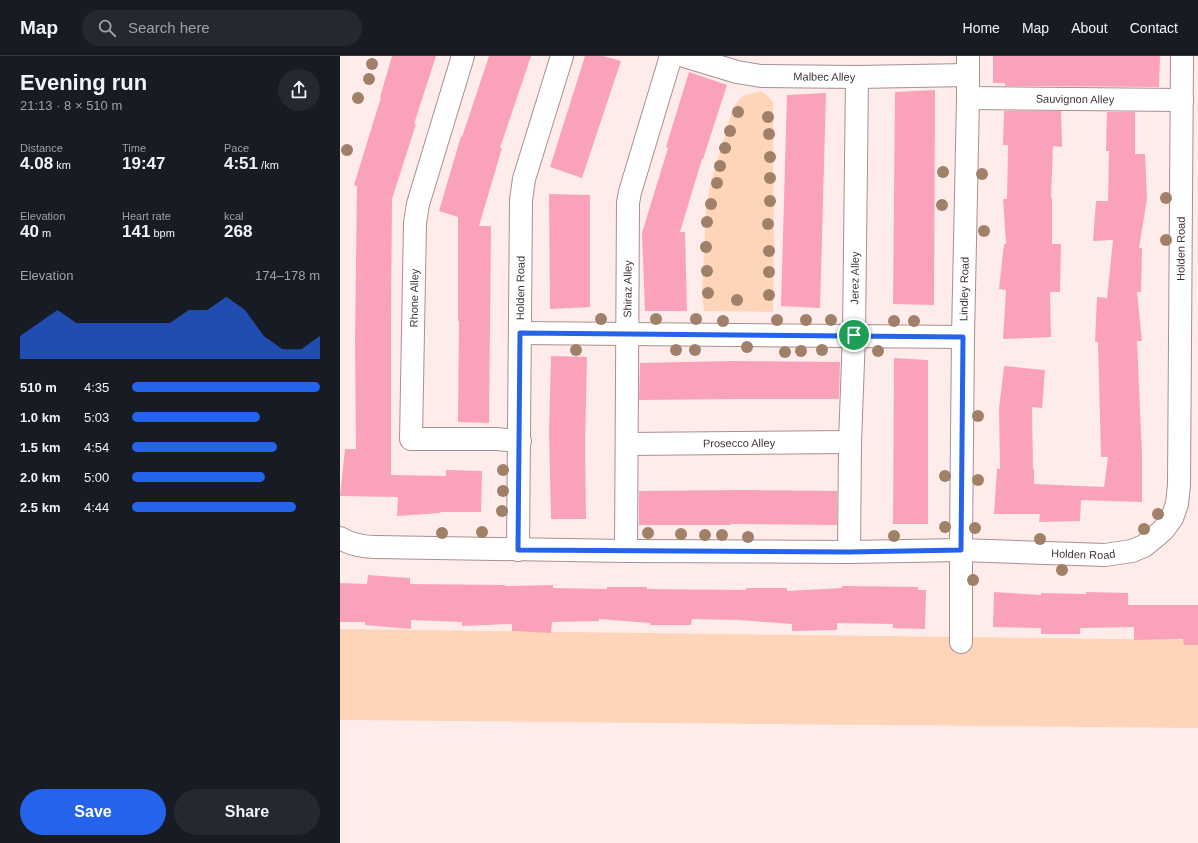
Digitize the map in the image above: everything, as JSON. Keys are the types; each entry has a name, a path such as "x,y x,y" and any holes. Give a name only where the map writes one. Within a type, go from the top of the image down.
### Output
{"street":[{"name":"Rhone Alley","path":"463,56 418,204 415,223 411,439 520,440"},
{"name":"Holden Road","path":"518,550 521,200 524,179 562,56"},
{"name":"Shiraz Alley","path":"626,551 628,202 671,56"},
{"name":"Malbec Alley","path":"684,56 737,72 761,76 857,77 968,66"},
{"name":"Holden Road","path":"340,538 346,542 362,547 518,550 849,552 961,550 1105,555 1132,551 1144,546 1164,529 1172,518 1177,504 1179,485 1182,56"},
{"name":"Lindley Road","path":"961,642 963,337 968,66"},
{"name":"Jerez Alley","path":"849,552 850,442 854,335 857,77"},
{"name":"Sauvignon Alley","path":"968,98 1182,100"},
{"path":"520,333 963,337"},
{"name":"Prosecco Alley","path":"627,444 850,442"}],"shaded area":[{"path":"761,91 773,102 773,312 704,311 702,293 706,210 710,185 733,108 742,96"},
{"path":"340,629 1198,640 1198,728 340,720"}],"building":[{"path":"392,56 436,56 392,199 391,475 446,476 446,470 482,471 481,512 440,512 397,516 398,497 340,496 345,449 356,449 355,342 357,186 354,185"},
{"path":"489,56 531,56 500,148 502,148 479,226 491,226 489,423 458,422 458,217 439,211 461,136 462,137"},
{"path":"585,56 603,56 621,61 582,178 550,167"},
{"path":"993,56 1160,56 1159,87 1005,86 1005,83 993,83"},
{"path":"689,72 727,85 702,159 680,232 685,232 687,311 645,311 642,233"},
{"path":"935,90 934,305 893,304 895,92"},
{"path":"826,93 820,308 781,306 787,95"},
{"path":"1004,111 1061,111 1062,147 1053,146 1051,198 1052,244 1061,244 1060,292 1050,292 1051,337 1003,339 1006,290 999,289 1004,244 1006,244 1003,199 1007,199 1008,145 1003,145"},
{"path":"1107,112 1135,112 1135,154 1145,154 1147,198 1139,248 1142,248 1141,292 1137,292 1142,341 1137,341 1142,455 1142,502 1081,500 1080,521 1039,522 1040,514 994,514 997,469 1000,469 999,409 1004,366 1045,370 1042,408 1032,407 1034,484 1104,487 1108,457 1101,457 1098,342 1095,342 1097,297 1107,298 1113,240 1093,241 1096,201 1108,201 1109,151 1106,151"},
{"path":"549,194 590,195 590,307 550,309"},
{"path":"551,356 587,357 585,445 586,519 551,519 549,431"},
{"path":"894,358 928,360 928,524 893,524"},
{"path":"732,361 840,362 839,399 639,400 640,363"},
{"path":"639,491 837,491 837,525 639,525"},
{"path":"368,575 410,578 410,584 505,586 553,585 553,588 607,589 607,587 647,587 647,589 746,590 746,588 787,588 787,591 842,588 842,586 918,587 918,590 926,590 925,629 893,628 893,624 837,623 837,630 792,631 792,624 739,620 692,619 691,625 650,625 650,623 599,619 599,621 552,622 551,633 512,631 512,624 462,626 462,622 411,620 411,629 365,625 365,622 340,622 340,583 367,584"},
{"path":"994,592 1041,595 1041,593 1128,593 1128,605 1198,605 1198,645 1184,645 1183,639 1134,640 1134,627 1080,628 1080,634 1041,634 1041,628 993,627"}],"route":[{"path":"520,333 854,335 963,337 961,550 849,552 518,550 520,333"}]}
